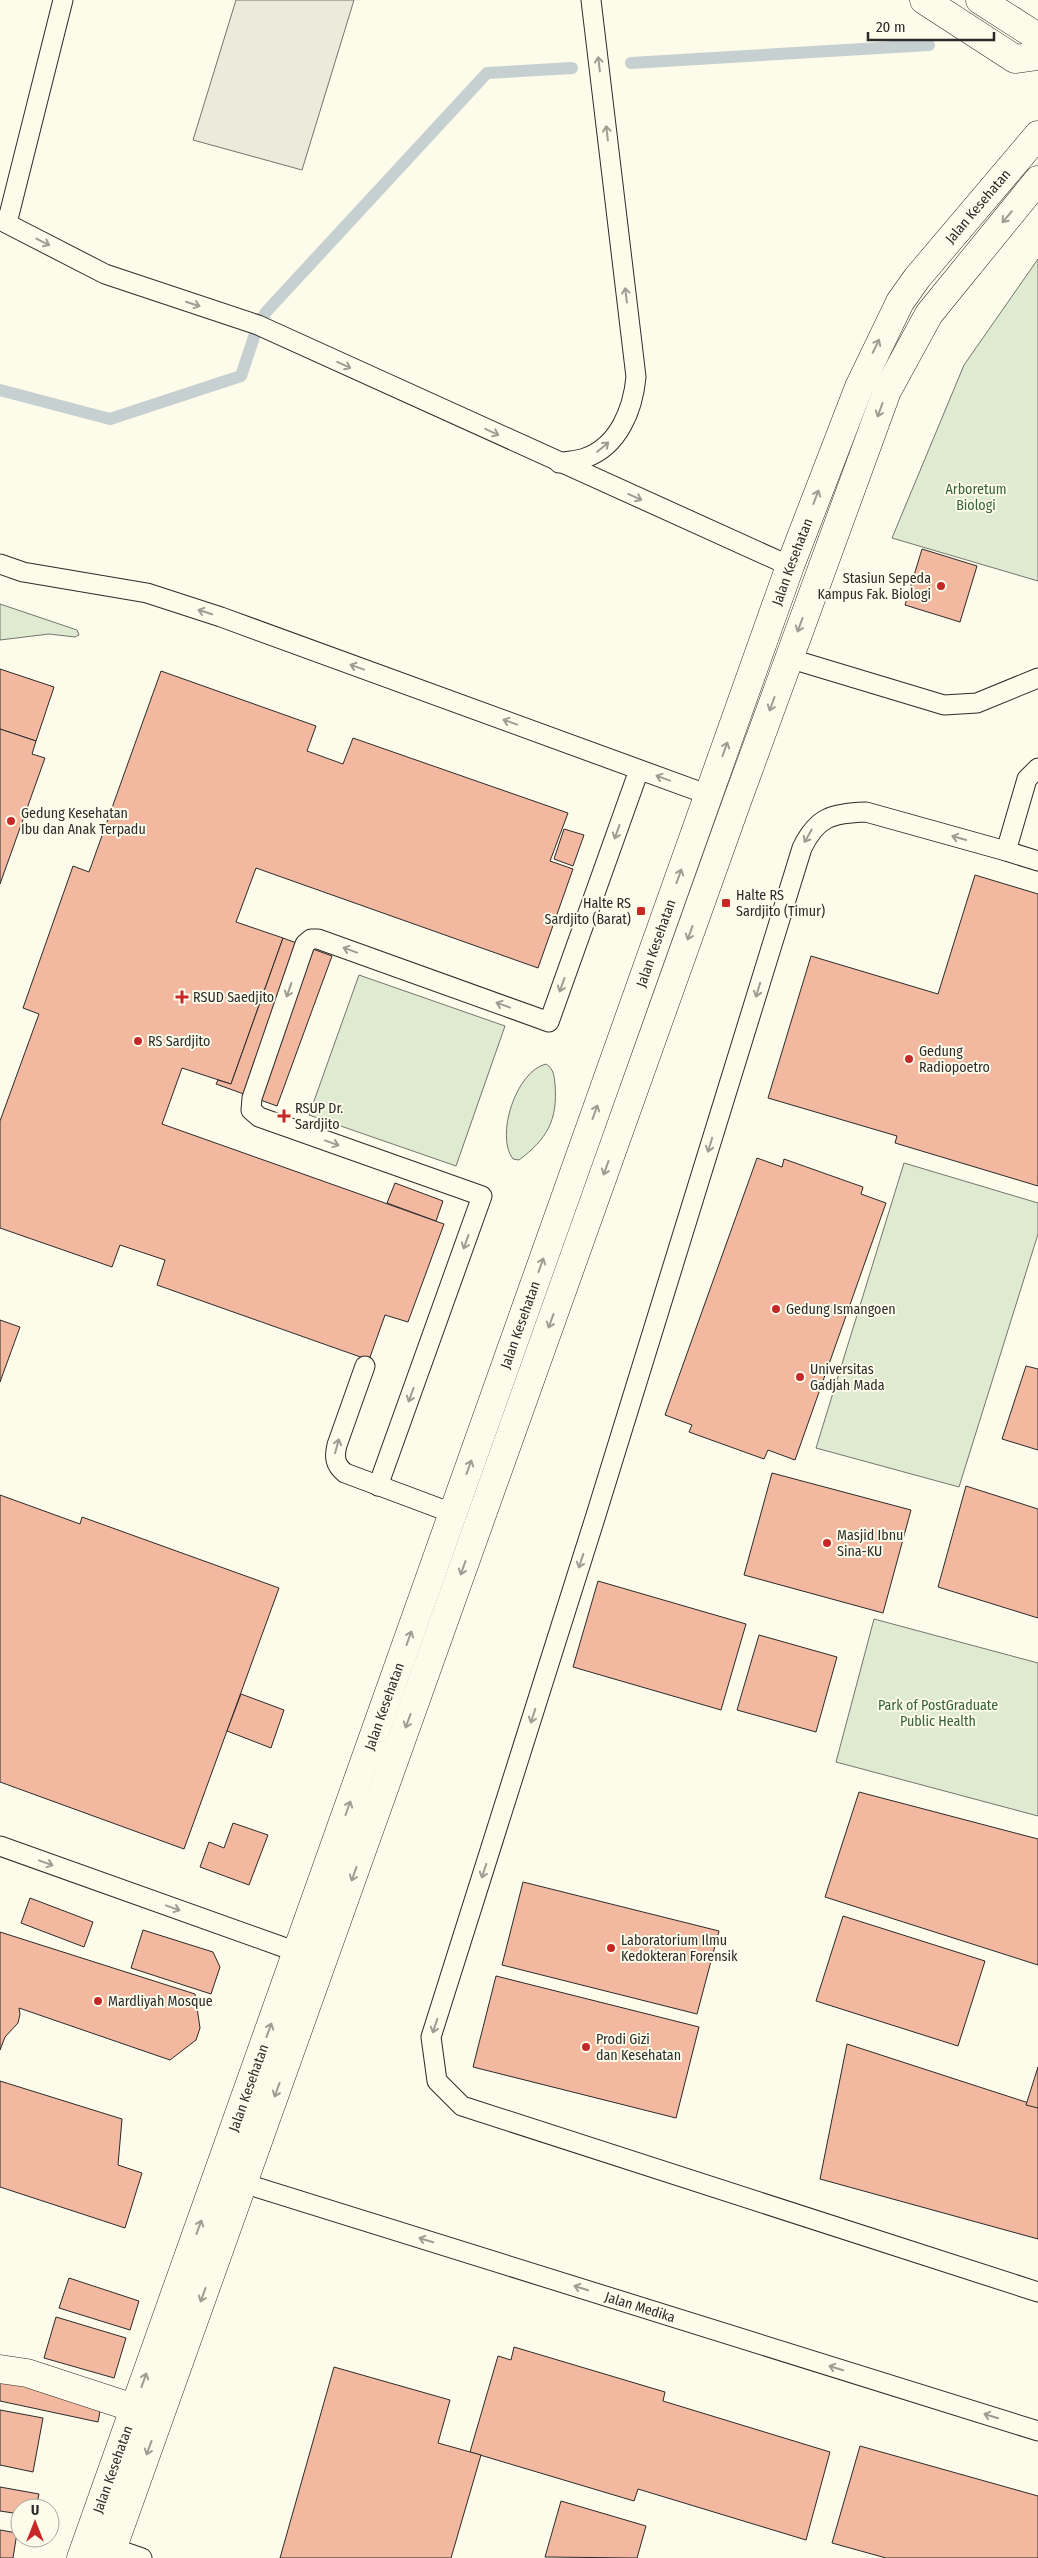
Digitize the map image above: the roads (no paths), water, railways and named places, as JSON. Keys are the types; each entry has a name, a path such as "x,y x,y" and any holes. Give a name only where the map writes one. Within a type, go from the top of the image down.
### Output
{"street":[{"path":"980,0 1033,34 1038,48"},
{"path":"933,6 1015,59 1038,56"},
{"name":"Jalan Kesehatan","path":"98,2551 134,2408 790,566 859,387 900,302 917,278 1038,135"},
{"name":"Jalan Kesehatan","path":"98,2551 243,2183 788,658 887,391 898,367 929,314 944,293 1038,180"},
{"path":"709,795 736,804"},
{"path":"452,1513 480,1522"},
{"path":"297,1952 322,1962"},
{"path":"218,2174 243,2183"},
{"path":"0,2369 28,2373 134,2408"}],"lane":[{"path":"62,0 3,222 104,274 258,325 790,566"},
{"path":"559,463 585,458 602,449 617,433 628,414 634,397 636,377 591,0"},
{"path":"0,564 23,572 147,593 221,617 709,795"},
{"path":"788,658 944,705 977,704 1038,678"},
{"path":"1006,851 1027,779 1038,768"},
{"path":"378,1486 482,1196 430,1182 259,1117 251,1110 252,1098 305,944 311,939 318,939 549,1022 639,770"},
{"path":"1038,861 866,812 847,813 826,819 811,830 802,848 596,1514 431,2037 437,2081 462,2106 1038,2292"},
{"path":"365,1366 337,1445 336,1461 339,1469 346,1474 452,1513"},
{"path":"0,1846 297,1952"},
{"name":"Jalan Medika","path":"243,2183 1038,2431"},
{"path":"98,2551 142,2558"}],"waterway":[{"path":"631,63 929,45"},
{"path":"0,390 110,419 241,376 258,325 266,312 487,73 572,68"}],"place":[{"name":"Stasiun Sepeda Kampus Fak. Biologi","path":"941,586"},
{"name":"Gedung Kesehatan Ibu dan Anak Terpadu","path":"11,821"},
{"name":"Halte RS Sardjito (Timur)","path":"726,903"},
{"name":"Halte RS Sardjito (Barat)","path":"641,911"},
{"name":"RSUD Saedjito","path":"182,997"},
{"name":"RS Sardjito","path":"138,1041"},
{"name":"Gedung Radiopoetro","path":"909,1059"},
{"name":"RSUP Dr. Sardjito","path":"284,1116"},
{"name":"Gedung Ismangoen","path":"776,1309"},
{"name":"Universitas Gadjah Mada","path":"800,1377"},
{"name":"Masjid Ibnu Sina-KU","path":"827,1543"},
{"name":"Laboratorium Ilmu Kedokteran Forensik","path":"611,1948"},
{"name":"Mardliyah Mosque","path":"98,2001"},
{"name":"Prodi Gizi dan Kesehatan","path":"586,2047"}],"park label":[{"name":"Arboretum Biologi","path":"976,498"},
{"name":"Park of PostGraduate Public Health","path":"938,1714"}]}
